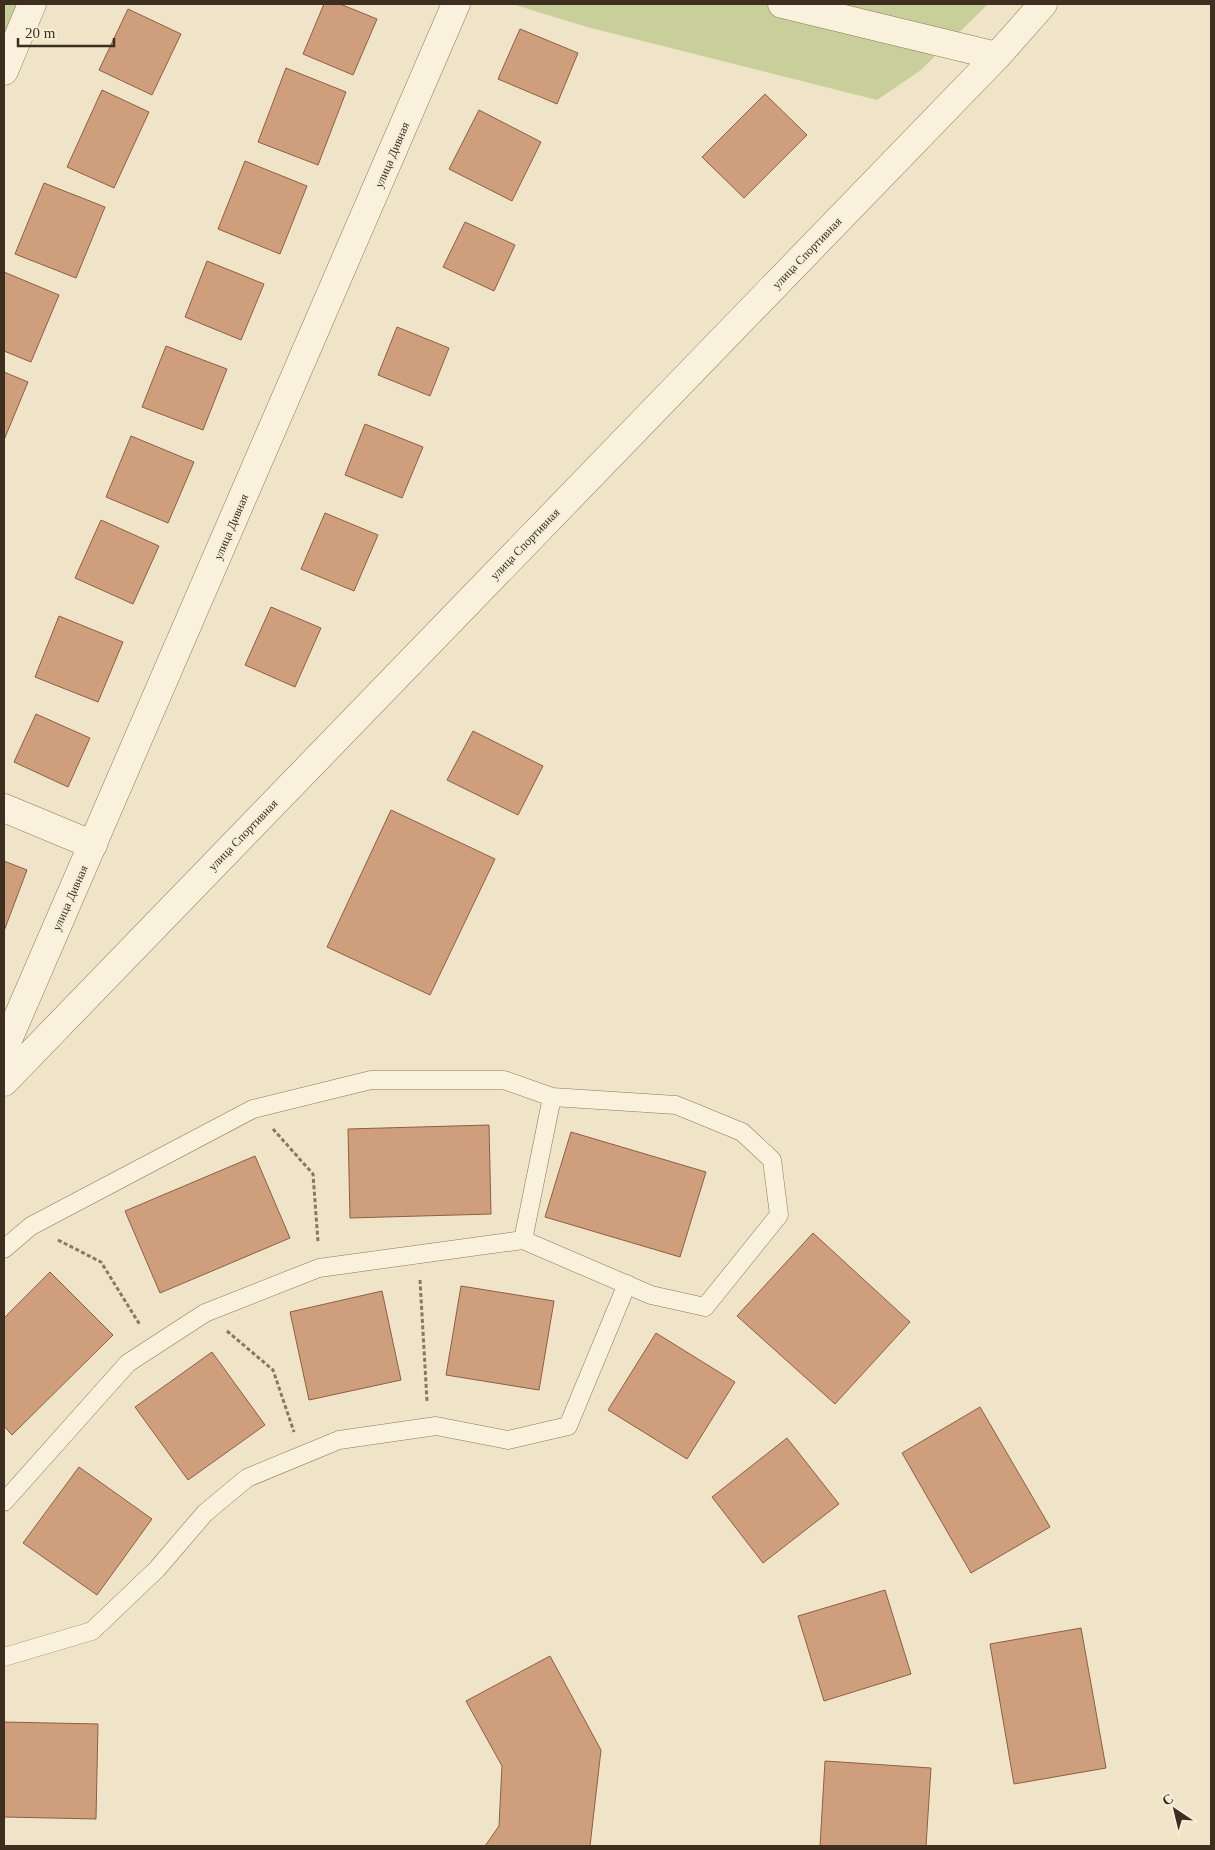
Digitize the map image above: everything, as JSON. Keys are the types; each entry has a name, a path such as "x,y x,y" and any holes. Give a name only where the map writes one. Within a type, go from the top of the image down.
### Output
{"street":[{"path":"4,71 32,4"},
{"name":"улица Дивная","path":"4,1049 456,4"},
{"path":"782,4 997,56"},
{"name":"улица Спортивная","path":"4,1082 997,56 1043,4"},
{"path":"4,808 93,845"}],"lane":[{"path":"4,1249 31,1226 254,1109 370,1080 504,1080 552,1097 676,1105 742,1132 772,1160 778,1215 704,1307 651,1295 523,1240 319,1268 205,1313 128,1363 4,1502"},
{"path":"523,1240 552,1097"},
{"path":"4,1657 92,1631 156,1568 205,1513 246,1478 302,1455 339,1440 429,1427 508,1440 568,1426 627,1284"}],"path":[{"path":"254,1109 313,1174 319,1268"},
{"path":"31,1226 100,1262 153,1347"},
{"path":"418,1254 429,1427"},
{"path":"205,1313 273,1370 302,1455"}],"green space":[{"path":"4,4 28,4 4,53"},
{"path":"512,4 988,4 921,70 877,100 587,27"}],"building":[{"path":"324,4 340,4 377,19 353,75 303,54"},
{"path":"128,9 181,34 152,95 99,70"},
{"path":"520,29 578,53 557,104 498,79"},
{"path":"286,68 346,92 318,165 258,142"},
{"path":"102,90 149,112 114,188 67,167"},
{"path":"765,94 807,135 744,198 702,157"},
{"path":"479,110 541,142 512,201 449,169"},
{"path":"245,161 307,186 280,254 218,229"},
{"path":"44,183 105,207 76,278 15,254"},
{"path":"465,222 515,245 494,291 443,267"},
{"path":"207,261 264,284 241,340 185,317"},
{"path":"4,272 59,295 31,362 4,351"},
{"path":"397,327 449,348 430,396 378,375"},
{"path":"166,346 227,369 203,430 142,407"},
{"path":"4,372 28,382 4,440"},
{"path":"365,424 423,447 402,498 345,475"},
{"path":"131,436 194,462 168,523 106,497"},
{"path":"325,513 378,535 354,591 301,569"},
{"path":"101,520 159,546 133,604 75,578"},
{"path":"271,607 321,628 295,687 245,665"},
{"path":"59,616 123,642 98,702 35,677"},
{"path":"36,714 90,738 68,787 14,762"},
{"path":"473,731 543,766 518,815 447,780"},
{"path":"391,810 495,859 430,995 327,947"},
{"path":"4,861 27,870 4,931"},
{"path":"489,1125 491,1214 350,1218 348,1129"},
{"path":"571,1132 706,1172 680,1257 545,1217"},
{"path":"255,1156 290,1238 160,1293 125,1211"},
{"path":"813,1233 910,1322 835,1404 737,1316"},
{"path":"50,1272 113,1335 12,1435 4,1426 4,1318"},
{"path":"461,1286 554,1301 539,1390 446,1375"},
{"path":"382,1291 401,1380 309,1400 290,1312"},
{"path":"656,1333 735,1382 687,1459 608,1410"},
{"path":"212,1352 265,1425 188,1480 135,1407"},
{"path":"980,1407 1050,1527 971,1573 902,1453"},
{"path":"787,1438 839,1504 763,1563 712,1497"},
{"path":"79,1467 152,1519 97,1595 23,1543"},
{"path":"885,1590 911,1674 824,1701 798,1616"},
{"path":"1081,1628 1106,1768 1014,1784 990,1644"},
{"path":"550,1656 601,1750 590,1846 485,1846 499,1826 502,1766 466,1701"},
{"path":"4,1722 98,1724 96,1819 4,1817"},
{"path":"825,1761 931,1768 926,1846 820,1846"}]}
